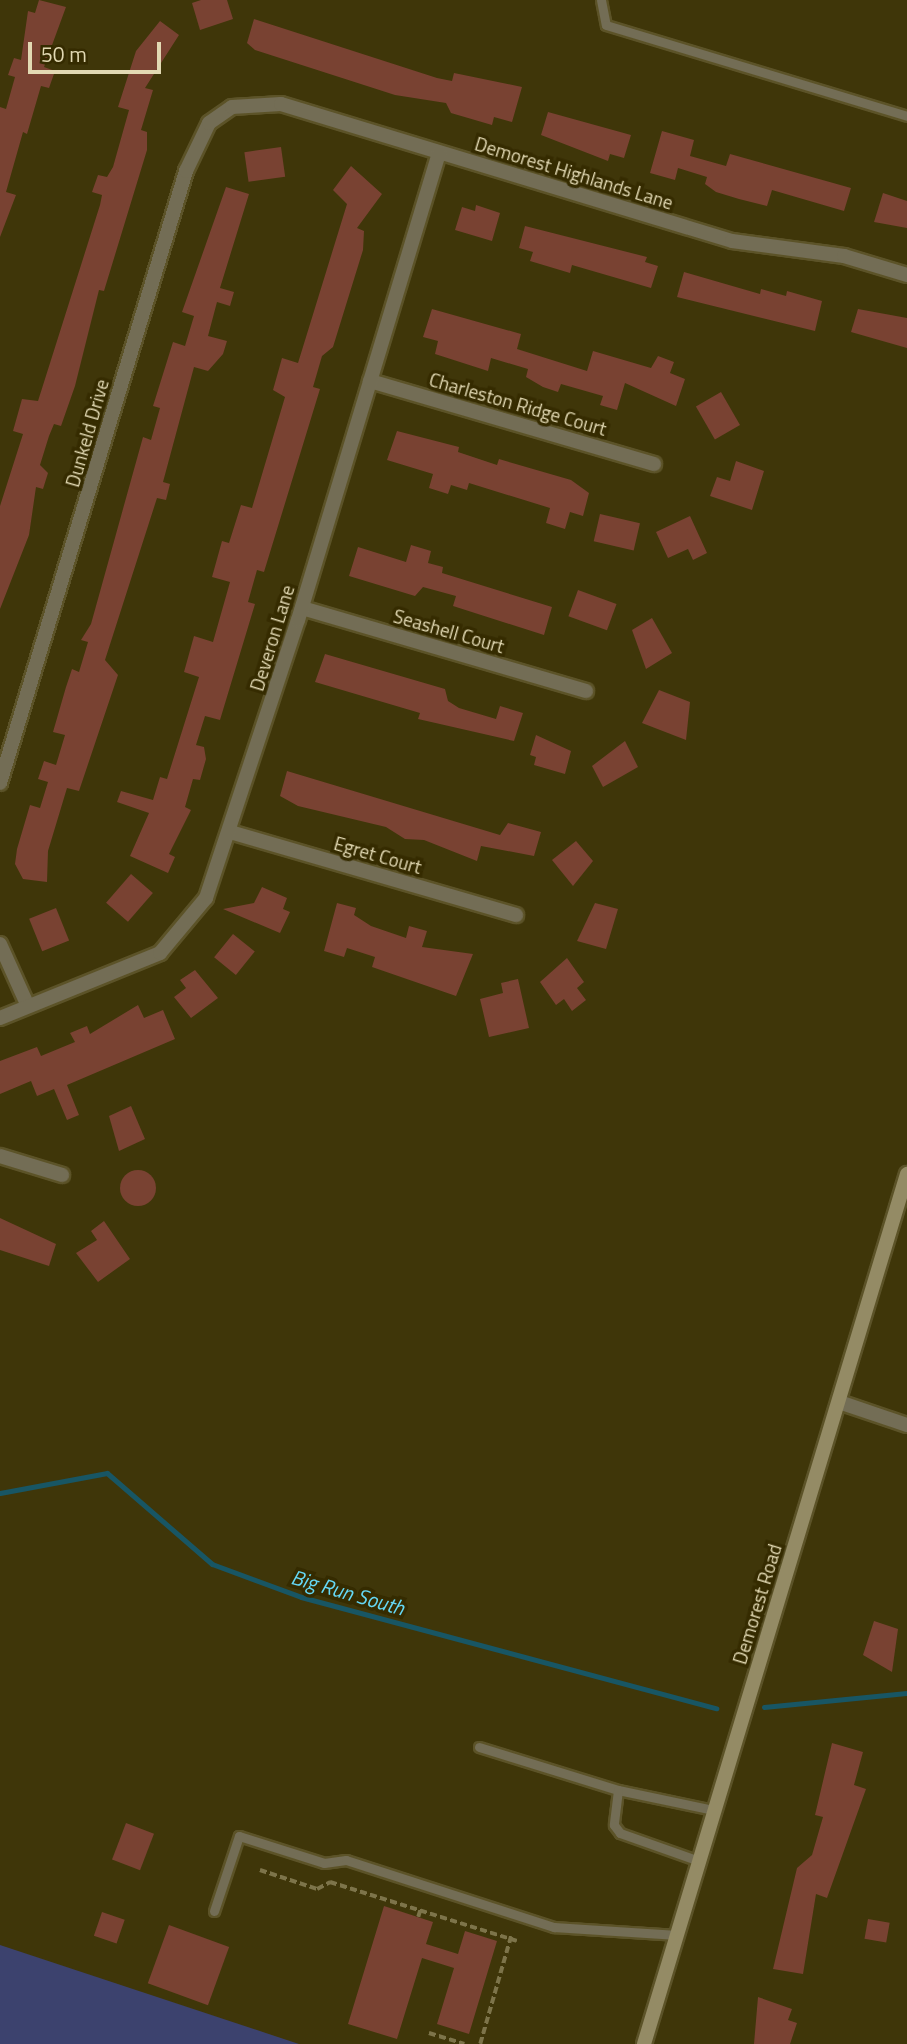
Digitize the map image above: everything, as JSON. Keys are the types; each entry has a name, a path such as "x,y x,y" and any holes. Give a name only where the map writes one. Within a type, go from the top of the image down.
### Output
{"street":[{"name":"Demorest Highlands Lane","path":"232,107 281,104 732,241 844,256 907,275"},
{"name":"Dunkeld Drive","path":"0,783 187,171 209,123 232,107"},
{"name":"Deveron Lane","path":"0,1018 27,1004 160,953 206,898 302,608 439,153"},
{"name":"Charleston Ridge Court","path":"370,381 654,464"},
{"name":"Seashell Court","path":"302,608 586,691"},
{"name":"Egret Court","path":"230,832 516,915"},
{"path":"0,944 27,1004"},
{"path":"0,1156 62,1175"},
{"name":"Demorest Road","path":"644,2044 907,1174"},
{"path":"839,1402 907,1425"}],"lane":[{"path":"601,0 606,25 907,116"},
{"path":"479,1747 618,1790 715,1810"},
{"path":"618,1790 614,1825 620,1833 699,1861"},
{"path":"214,1911 239,1836 324,1863 346,1860 554,1927 677,1934"}],"path":[{"path":"260,1870 317,1889 330,1882 420,1908 517,1941"},
{"path":"418,1917 420,1908"},
{"path":"480,2044 511,1937"},
{"path":"429,2033 464,2044"}],"shaded area":[{"path":"0,1945 299,2044 0,2044"}],"building":[{"path":"39,0 66,7 44,67 55,71 49,88 41,86 27,134 23,132 6,192 16,195 0,237 0,107 6,109 15,77 8,75 14,58 21,60 28,11 35,13"},
{"path":"201,0 227,0 233,19 200,30 192,3"},
{"path":"254,19 437,78 452,81 454,73 522,87 512,122 494,117 492,125 451,113 446,103 395,95 255,50 247,43"},
{"path":"160,21 179,35 145,88 153,90 141,130 147,132 147,150 104,291 99,290 75,386 61,426 54,424 49,436 40,465 48,473 43,489 36,487 29,535 0,609 0,506 23,434 13,431 22,399 38,401 100,205 102,195 92,192 98,175 107,177 113,167 129,110 118,107 136,51"},
{"path":"548,112 631,135 624,158 610,154 608,161 541,135"},
{"path":"662,131 694,140 690,156 726,166 730,154 851,188 844,211 772,190 767,206 739,199 716,192 705,184 707,177 678,168 675,180 650,173"},
{"path":"281,147 285,177 249,182 244,152"},
{"path":"351,166 382,194 357,228 364,231 363,250 333,347 322,356 313,387 320,389 264,572 257,570 248,602 255,604 220,720 205,716 196,745 204,747 206,759 200,780 193,779 185,807 191,810 169,854 175,857 168,873 130,856 149,813 117,802 121,791 153,800 160,777 167,779 199,677 184,672 194,636 213,642 230,582 212,577 222,541 229,543 241,505 252,508 285,397 273,390 282,358 298,363 347,204 333,190"},
{"path":"226,187 249,194 220,288 234,292 230,306 217,302 208,336 227,341 223,354 208,371 194,367 163,482 170,484 166,500 157,498 105,660 118,675 79,791 67,788 48,851 47,882 23,879 15,864 17,849 30,805 40,808 48,782 38,779 44,761 56,765 65,735 53,732 66,687 72,669 79,672 88,642 81,640 91,624 143,437 151,440 160,408 153,406 173,342 185,346 194,316 182,312"},
{"path":"883,193 907,201 907,228 874,222"},
{"path":"476,205 500,213 492,241 455,230 462,207 475,211"},
{"path":"525,226 647,257 645,262 658,266 651,288 572,265 570,273 530,261 533,252 519,248"},
{"path":"684,272 760,294 761,289 786,296 787,291 822,301 815,331 677,297"},
{"path":"432,309 521,334 517,349 587,371 593,351 651,368 658,356 674,362 670,373 685,379 676,406 625,383 617,410 600,405 603,396 561,384 558,392 543,387 526,377 528,369 491,358 488,371 435,354 438,341 423,337"},
{"path":"858,309 907,318 907,348 851,332"},
{"path":"721,392 740,425 715,439 696,407"},
{"path":"397,431 459,447 458,452 497,465 499,459 571,480 589,493 583,516 570,512 565,529 546,523 550,508 469,483 467,490 451,485 448,494 429,488 433,474 387,460"},
{"path":"736,461 764,471 752,510 710,496 717,477 730,481"},
{"path":"600,514 640,523 634,551 594,541"},
{"path":"690,516 707,553 693,560 688,549 668,558 656,532"},
{"path":"411,545 431,551 428,563 443,567 442,573 552,607 544,635 453,606 456,596 423,587 415,596 349,576 358,547 406,562"},
{"path":"578,590 617,604 607,630 568,616"},
{"path":"652,618 672,653 646,669 632,630"},
{"path":"325,654 445,689 448,701 459,708 496,719 500,706 523,713 514,741 418,719 420,713 315,682"},
{"path":"659,690 690,702 686,740 642,723"},
{"path":"536,735 571,751 565,774 534,765 536,757 530,755"},
{"path":"625,741 638,767 603,787 592,766"},
{"path":"287,771 500,835 508,823 541,832 534,856 481,846 477,861 424,840 405,839 386,827 298,806 280,796"},
{"path":"576,841 593,861 573,886 552,860"},
{"path":"131,874 153,893 128,922 106,903"},
{"path":"262,887 287,898 283,909 290,912 280,933 223,909 254,903"},
{"path":"337,903 356,908 354,915 371,926 406,938 409,926 427,931 422,947 473,954 456,996 372,967 375,957 347,948 344,957 324,951"},
{"path":"595,903 618,909 606,949 577,941"},
{"path":"56,908 69,940 42,951 29,919"},
{"path":"233,934 255,952 236,975 214,957"},
{"path":"567,958 584,982 577,988 586,1000 572,1011 564,999 556,1005 540,982"},
{"path":"195,970 218,998 191,1018 174,997 186,988 180,980"},
{"path":"518,979 529,1028 489,1037 480,999 503,993 501,983"},
{"path":"138,1005 144,1018 163,1010 175,1039 67,1085 79,1115 67,1120 54,1089 37,1096 31,1081 0,1094 0,1061 37,1047 41,1056 75,1042 70,1033 87,1026 90,1034"},
{"path":"131,1106 145,1139 119,1151 109,1116"},
{"path":"138,1170 151,1175 156,1188 151,1201 138,1206 125,1201 120,1188 125,1175"},
{"path":"0,1218 56,1244 49,1266 0,1250"},
{"path":"104,1221 130,1259 98,1282 76,1253 97,1240 91,1231"},
{"path":"874,1621 898,1629 892,1672 863,1655"},
{"path":"832,1743 863,1752 854,1785 866,1789 827,1898 816,1894 803,1974 773,1969 797,1868 812,1855 823,1817 815,1815"},
{"path":"126,1823 154,1834 140,1870 112,1859"},
{"path":"384,1906 433,1922 426,1944 458,1954 465,1931 497,1941 469,2034 437,2024 454,1968 422,1958 397,2039 348,2024"},
{"path":"102,1912 125,1920 117,1943 94,1936"},
{"path":"868,1919 890,1923 886,1943 865,1939"},
{"path":"169,1925 229,1947 208,2005 148,1983"},
{"path":"758,1997 792,2009 788,2020 797,2023 790,2044 754,2044"}],"waterway":[{"name":"Big Run South","path":"0,1493 107,1473 212,1564 301,1597 716,1708"},
{"name":"Big Run South","path":"764,1707 907,1693"}]}
